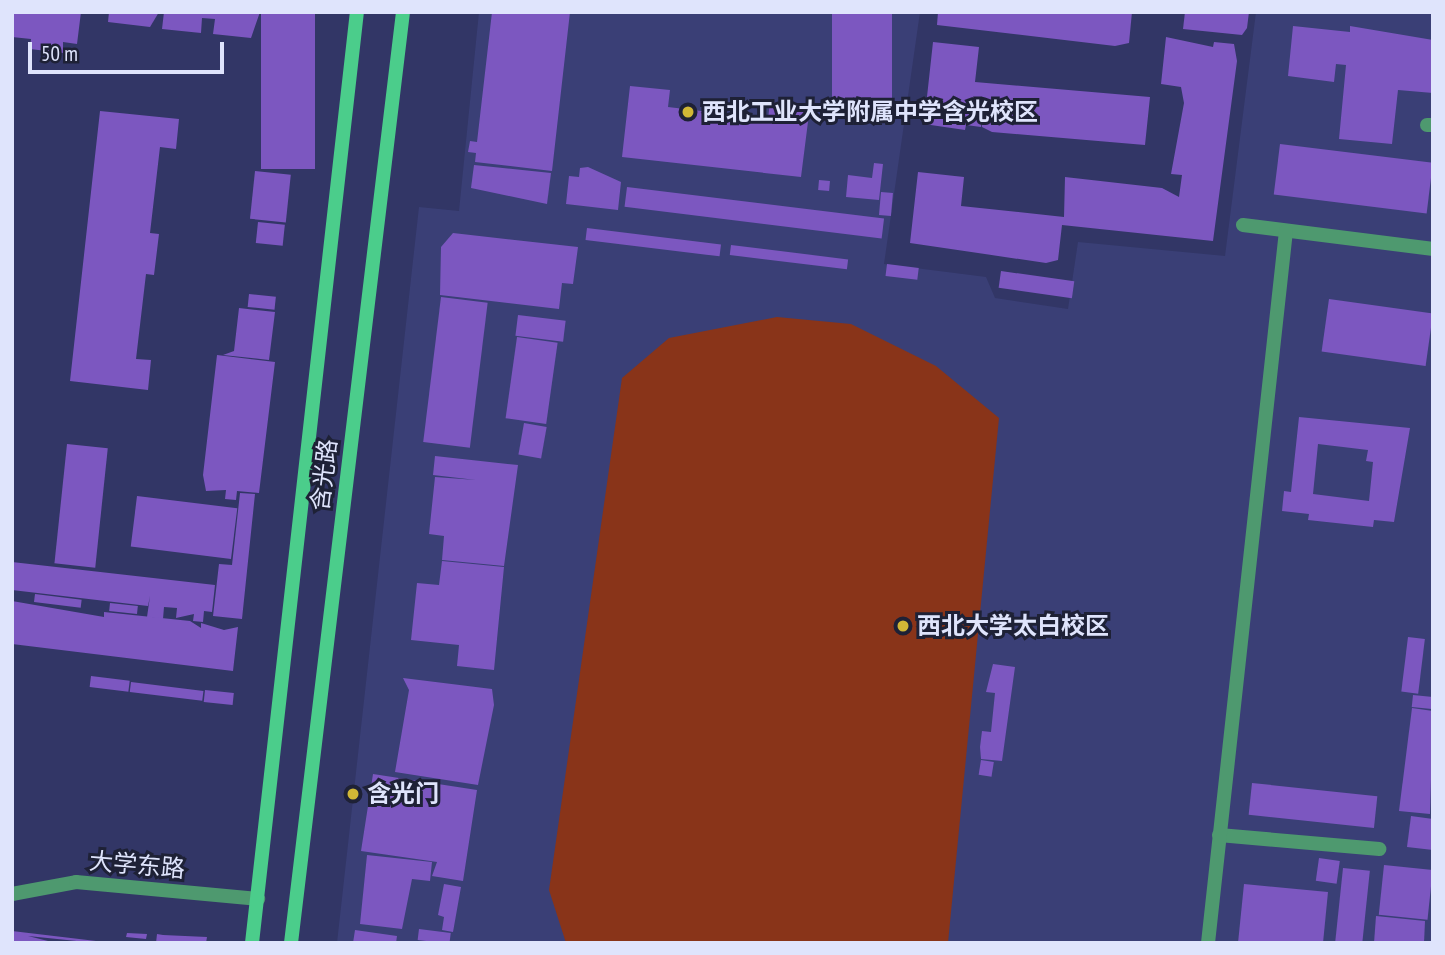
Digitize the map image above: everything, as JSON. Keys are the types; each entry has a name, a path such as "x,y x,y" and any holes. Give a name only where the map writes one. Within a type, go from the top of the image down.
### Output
{"main road":[{"name":"含光路","path":"252,943 357,12"},
{"name":"含光路","path":"291,943 403,12"}],"street":[{"path":"1243,225 1433,249"},
{"path":"1208,943 1286,231"},
{"path":"1219,835 1379,849"},
{"name":"大学东路","path":"12,894 76,882 258,899"}],"shaded area":[{"name":"西北大学太白校区","path":"479,12 920,12 884,264 986,277 995,298 1068,309 1078,242 1225,256 1256,12 1433,12 1433,943 337,943 419,207 459,211"},
{"path":"777,317 851,324 936,366 999,418 948,943 566,943 549,890 622,378 669,338"}],"building":[{"path":"12,12 81,12 77,44 63,42 63,53 30,49 31,39 12,37"},
{"path":"109,12 159,12 150,27 108,22"},
{"path":"164,12 260,12 251,38 213,34 215,19 202,18 201,33 162,29"},
{"path":"261,12 315,12 315,169 261,169"},
{"path":"492,12 570,12 552,171 475,162 476,153 468,152 470,141 477,142"},
{"path":"832,12 892,12 892,109 832,109"},
{"path":"938,12 1132,12 1129,43 1115,46 937,25"},
{"path":"1185,12 1249,12 1247,28 1242,35 1183,29"},
{"path":"1293,26 1350,32 1350,26 1433,40 1433,93 1398,90 1392,144 1339,139 1346,65 1336,64 1334,82 1288,76"},
{"path":"1166,37 1213,47 1214,42 1234,44 1237,61 1213,241 1062,225 1058,260 1046,263 910,243 918,172 964,177 961,206 1064,217 1065,177 1162,188 1179,197 1182,175 1171,174 1184,103 1181,87 1161,84"},
{"path":"933,42 979,47 975,82 1150,97 1145,145 992,132 982,127 982,116 981,127 966,125 965,130 924,124"},
{"path":"630,86 670,90 668,107 768,119 770,102 810,106 801,177 622,157"},
{"path":"100,111 179,119 176,149 160,147 150,233 159,234 154,275 146,274 136,359 151,360 148,390 70,381"},
{"path":"1280,144 1433,163 1427,213 1274,195"},
{"path":"874,163 883,164 879,200 846,197 848,175 872,178"},
{"path":"474,165 551,173 547,204 471,188"},
{"path":"588,167 621,182 618,210 566,204 569,176 579,177 580,168"},
{"path":"255,171 291,175 286,223 250,219"},
{"path":"819,180 830,181 829,191 818,190"},
{"path":"627,187 884,219 882,238 625,207"},
{"path":"881,192 893,193 891,216 879,215"},
{"path":"258,222 285,225 283,246 256,243"},
{"path":"587,228 721,244 720,256 586,240"},
{"path":"453,233 578,247 573,284 562,283 559,309 440,295 441,247"},
{"path":"731,245 848,259 847,269 730,255"},
{"path":"887,264 919,268 917,280 886,276"},
{"path":"1001,271 1074,281 1072,298 999,288"},
{"path":"249,294 276,297 274,310 248,307"},
{"path":"441,297 488,303 470,448 423,442"},
{"path":"1329,299 1433,314 1426,366 1322,351"},
{"path":"239,308 275,312 269,360 223,355 234,351"},
{"path":"518,315 566,321 563,342 515,336"},
{"path":"517,337 558,343 546,424 506,418"},
{"path":"217,355 275,362 259,493 237,491 236,500 225,499 226,490 206,491 203,475"},
{"path":"1299,417 1410,428 1394,522 1374,520 1373,527 1308,520 1309,514 1282,511 1284,491 1291,492","holes":["1318,444 1368,450 1366,461 1373,462 1369,501 1313,494"]},
{"path":"524,423 547,427 541,459 518,455"},
{"path":"67,444 108,448 95,568 54,563"},
{"path":"435,456 518,465 504,566 442,560 444,536 429,534 435,477 476,480 433,475"},
{"path":"240,493 255,494 242,619 213,616 219,564 232,565"},
{"path":"137,496 237,508 231,559 131,547"},
{"path":"442,561 504,567 494,670 457,666 459,645 411,640 417,583 439,585"},
{"path":"12,562 215,585 212,612 204,611 203,622 193,621 194,614 176,618 177,608 164,607 163,619 147,617 150,596 148,606 12,590"},
{"path":"35,594 82,600 81,608 34,602"},
{"path":"12,601 104,617 104,612 190,621 201,628 201,623 224,630 238,627 233,671 12,644"},
{"path":"110,603 138,606 137,614 109,611"},
{"path":"1408,637 1425,639 1418,694 1401,692"},
{"path":"993,664 1015,667 1002,761 981,759 982,731 991,732 995,693 986,692"},
{"path":"91,676 130,681 128,692 90,687"},
{"path":"403,678 492,689 494,705 478,785 395,772 409,690"},
{"path":"131,682 203,691 202,701 130,692"},
{"path":"205,690 234,693 233,705 204,702"},
{"path":"1413,695 1433,697 1432,709 1412,707"},
{"path":"1412,708 1433,711 1430,814 1399,811"},
{"path":"981,760 994,762 991,777 979,775"},
{"path":"373,774 477,790 463,881 432,876 437,862 361,851"},
{"path":"1252,783 1377,796 1374,828 1249,815"},
{"path":"1411,816 1433,819 1433,850 1407,847"},
{"path":"367,855 432,862 430,881 412,879 402,929 360,924"},
{"path":"1319,858 1340,861 1337,884 1316,881"},
{"path":"1384,865 1433,870 1428,920 1379,915"},
{"path":"1343,868 1370,871 1362,943 1335,943"},
{"path":"444,884 461,887 453,932 442,930 444,917 438,915"},
{"path":"1244,884 1328,892 1323,943 1238,943"},
{"path":"1376,916 1425,921 1424,943 1374,943"},
{"path":"419,929 451,933 450,943 418,940"},
{"path":"355,930 397,936 396,943 353,943"},
{"path":"12,931 96,943 28,936 56,943 12,943"},
{"path":"127,933 147,934 146,939 126,937"},
{"path":"157,934 207,937 206,943 156,943"}],"place":[{"name":"西北工业大学附属中学含光校区","path":"688,112"},
{"name":"西北大学太白校区","path":"903,626"},
{"name":"含光门","path":"353,794"}]}
